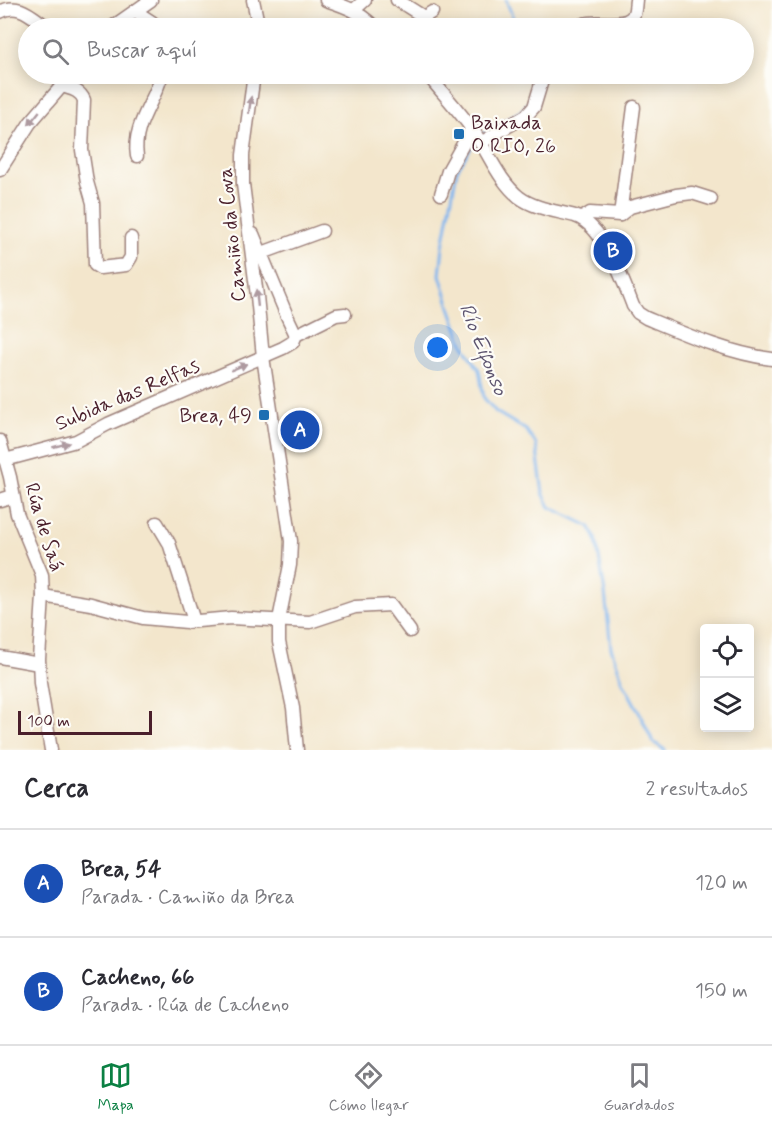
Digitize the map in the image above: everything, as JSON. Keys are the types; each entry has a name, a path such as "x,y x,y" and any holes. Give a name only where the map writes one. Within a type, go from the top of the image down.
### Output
{"street":[{"path":"125,18 151,0"},
{"path":"253,0 257,18"},
{"path":"326,0 354,10 364,18"},
{"path":"354,10 365,0"},
{"path":"396,0 424,17 432,12"},
{"path":"631,18 636,0"},
{"path":"0,12 12,7 18,8 34,18"},
{"path":"135,11 146,18"},
{"path":"137,156 136,144 139,127 159,84"},
{"name":"Camiño da Cova","path":"253,84 242,170 262,357 291,541 290,565 279,620 279,642 293,708 297,750"},
{"path":"435,84 472,128 504,181 520,197 533,205 582,218 597,231 638,313 713,345 772,359"},
{"path":"480,142 526,116 534,106 540,84"},
{"path":"0,170 30,123 62,86 81,93 84,100 81,150 85,176 93,203 95,265 100,268 126,265 131,257 131,238"},
{"path":"620,215 634,107"},
{"path":"441,194 448,171 472,128"},
{"path":"582,218 590,213 620,215 630,207 676,195 692,193 711,200"},
{"path":"248,225 257,240 296,335"},
{"path":"261,253 322,231"},
{"name":"Subida das Relfas","path":"4,460 76,441 108,423 283,348 293,342 296,335 336,315 345,314"},
{"name":"Rúa de Saá","path":"0,441 10,477 16,514 42,575 39,664 51,750"},
{"path":"0,500 13,496"},
{"path":"157,523 169,543 194,621"},
{"path":"43,596 91,604 143,618 187,622 231,618 310,622 355,607 391,605 410,631"},
{"path":"0,657 39,664"}],"waterway":[{"name":"Río Eifonso","path":"506,0 513,18"},
{"name":"Río Eifonso","path":"479,136 521,111 530,101"},
{"name":"Río Eifonso","path":"475,141 457,170 440,275 463,344 479,370 484,398 496,412 526,430 536,444 543,493 550,507 589,526 596,539 611,648 623,682 653,742 665,750"}],"place":[{"name":"Baixada O RIO, 26","path":"459,134"},
{"name":"Cacheno, 66","path":"613,251"},
{"name":"Brea, 49","path":"264,415"},
{"name":"Brea, 54","path":"300,430"}]}
